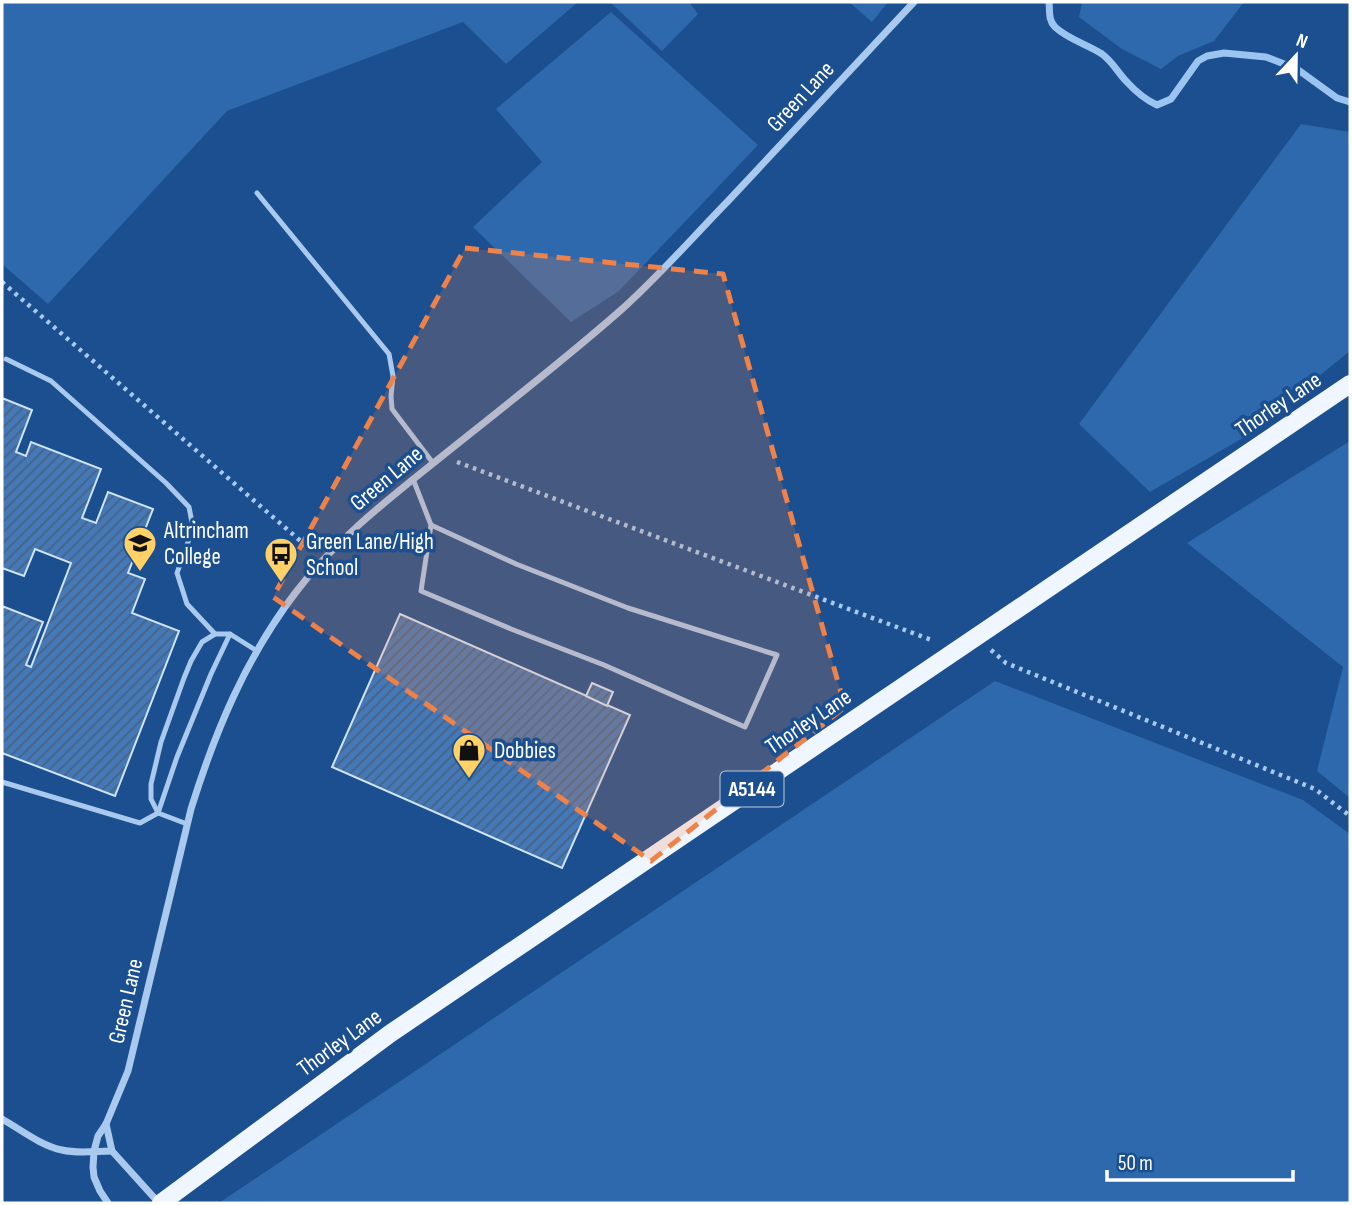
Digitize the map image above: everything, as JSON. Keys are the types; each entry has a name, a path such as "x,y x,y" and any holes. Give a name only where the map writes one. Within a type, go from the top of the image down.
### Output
{"main road":[{"name":"Thorley Lane","path":"160,1203 391,1033 1350,384"}],"street":[{"name":"Green Lane","path":"108,1203 94,1177 94,1151 98,1136 106,1124 128,1071 187,824 215,739 241,681 285,607 323,560 381,505 589,337 638,294 914,2"},
{"path":"2,1119 60,1150 112,1151"},
{"path":"106,1124 112,1151 160,1203"}],"lane":[{"path":"257,193 389,354 393,376 392,409 433,463"},
{"path":"6,359 51,381 166,483 189,508 193,528 177,573 187,604 215,634"},
{"path":"413,479 431,525 421,591 604,665 746,727 777,655 628,608 516,564 431,525"},
{"path":"187,824 158,813 151,799 151,784 161,742 191,661 202,642 215,634 230,634 257,651"},
{"path":"2,782 140,823 158,813 177,757 230,634"}],"path":[{"path":"2,282 323,560"},
{"path":"441,456 958,650"},
{"path":"977,637 1006,663 1315,789 1350,816"}],"highlighted area":[{"path":"465,248 723,274 845,707 651,861 273,597"}],"shaded area":[{"path":"2,2 578,2 506,64 463,22 227,111 48,304 2,264"},
{"path":"610,2 689,2 698,14 662,51"},
{"path":"849,2 888,2 872,22"},
{"path":"1082,2 1244,2 1214,41 1178,56 1161,69 1122,49 1079,17"},
{"path":"611,12 758,145 619,291 571,322 473,227 542,162 496,109"},
{"path":"1301,124 1350,132 1350,351 1241,439 1150,492 1079,424"},
{"path":"1350,441 1350,798 1317,771 1343,667 1187,543"},
{"path":"995,681 1303,800 1350,834 1350,1203 219,1203"}],"building":[{"path":"2,398 32,410 16,452 26,456 31,442 101,469 82,518 96,523 108,492 153,509 128,573 145,579 132,613 179,631 115,796 2,753 2,606 43,622 26,665 31,667 71,563 35,549 24,576 2,568"},
{"path":"400,614 630,715 562,868 332,767"},
{"path":"592,683 613,692 607,706 586,696"}],"waterway":[{"path":"1049,2 1050,18 1055,27 1102,54 1134,89 1157,105 1171,99 1198,61 1207,56 1224,53 1266,57 1297,69 1337,98 1350,102"}],"place":[{"name":"Altrincham College","path":"140,573"},
{"name":"Green Lane/High School","path":"281,584"},
{"name":"Dobbies","path":"469,780"}]}
